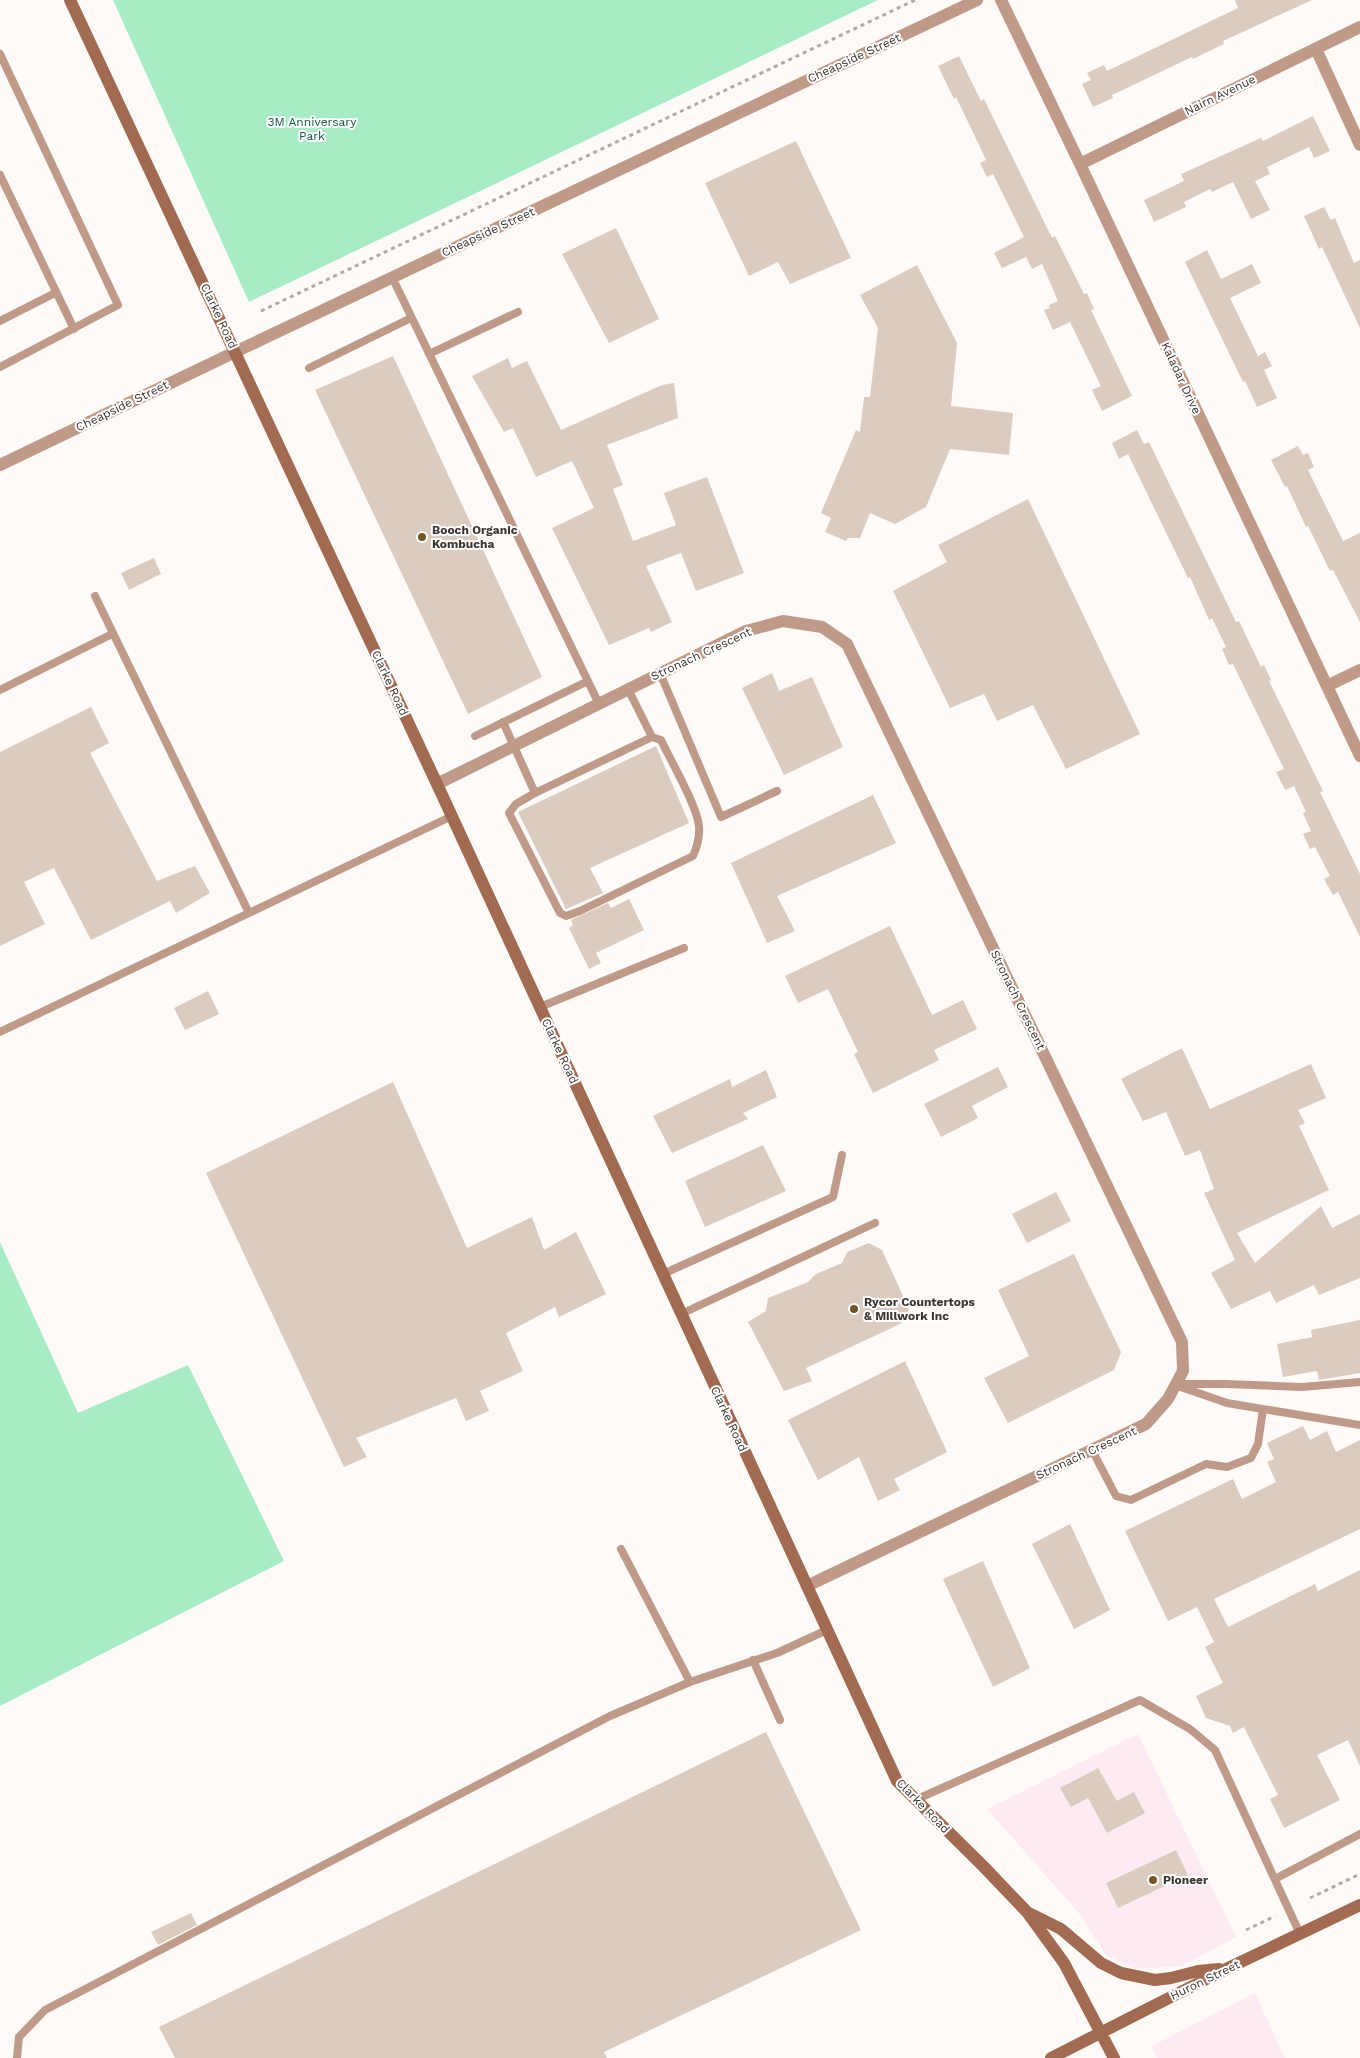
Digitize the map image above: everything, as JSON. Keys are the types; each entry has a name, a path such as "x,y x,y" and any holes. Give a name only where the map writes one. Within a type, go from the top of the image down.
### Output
{"main road":[{"name":"Clarke Road","path":"70,0 452,816 896,1781 1027,1912 1064,1963 1114,2058"},
{"name":"Huron Street","path":"1051,2058 1226,1968 1360,1905"},
{"path":"1027,1912 1061,1929 1100,1963 1121,1973 1155,1980 1172,1978 1198,1971 1226,1968"}],"street":[{"name":"Cheapside Street","path":"0,465 977,0"},
{"name":"Kaladar Drive","path":"1000,0 1080,164 1360,756"},
{"name":"Nairn Avenue","path":"1080,164 1360,27"},
{"path":"1316,49 1360,145"},
{"name":"Stronach Crescent","path":"437,784 746,631 783,621 822,627 847,644 1182,1342 1183,1371 1168,1398 1146,1424 807,1586"},
{"path":"1327,686 1360,670"}],"lane":[{"path":"0,54 4,74 118,305 0,367"},
{"path":"0,175 74,329"},
{"path":"392,278 598,704"},
{"path":"0,321 55,292"},
{"path":"429,354 518,312"},
{"path":"309,368 411,318"},
{"path":"95,596 249,913"},
{"path":"0,690 112,634"},
{"path":"660,673 721,817 777,791"},
{"path":"475,736 588,682"},
{"path":"628,689 652,737"},
{"path":"503,722 535,793"},
{"path":"652,737 661,740 693,806 699,826 698,846 693,856 580,911 566,916 560,913 509,813 516,804 535,793 652,737"},
{"path":"0,1032 452,816"},
{"path":"540,1007 684,948"},
{"path":"663,1274 833,1198 842,1155"},
{"path":"681,1314 875,1223"},
{"path":"1175,1384 1302,1386 1360,1382"},
{"path":"1175,1384 1227,1402 1360,1425"},
{"path":"1092,1450 1116,1496 1130,1500 1206,1464 1227,1467 1250,1458 1258,1444 1262,1409"},
{"path":"621,1549 690,1682"},
{"path":"17,2058 19,2037 45,2010 610,1716 690,1682 777,1653 827,1630"},
{"path":"753,1660 780,1720"},
{"path":"915,1800 1140,1700 1190,1729 1215,1750 1300,1934"},
{"path":"1275,1879 1360,1834"}],"path":[{"path":"261,311 916,0"},
{"path":"1310,1898 1360,1874"},
{"path":"1246,1930 1275,1916"}],"shaded area":[{"path":"1138,1734 1236,1937 1182,1966 1135,1969 1106,1955 1078,1912 987,1809"},
{"path":"1255,1993 1285,2058 1157,2058 1152,2046"}],"green space":[{"name":"3M Anniversary Park","path":"113,0 878,0 249,302"},
{"path":"0,1242 78,1413 188,1365 284,1561 0,1706"}],"building":[{"path":"1235,0 1312,0 1223,41 1224,44 1193,59 1192,57 1112,95 1113,98 1093,107 1082,84 1091,80 1087,73 1104,65 1107,71 1238,8"},
{"path":"959,56 981,101 984,99 1052,238 1055,236 1084,294 1087,293 1094,309 1091,310 1132,396 1102,411 1092,390 1101,386 1070,322 1053,330 1044,310 1050,308 1049,305 1058,301 1042,264 1032,269 1026,257 1002,268 994,253 1024,237 993,174 987,177 980,163 986,160 956,97 954,99 938,66"},
{"path":"1313,116 1330,151 1314,158 1309,147 1267,167 1270,174 1255,181 1270,210 1251,219 1233,182 1212,192 1210,189 1184,202 1186,207 1154,222 1144,200 1184,181 1181,174 1261,138 1263,141"},
{"path":"796,141 851,258 790,284 778,262 749,276 705,183"},
{"path":"1324,207 1331,220 1335,218 1354,263 1360,260 1360,328 1322,247 1319,249 1304,216"},
{"path":"616,228 659,319 609,343 562,254"},
{"path":"1207,250 1221,279 1252,264 1261,283 1230,298 1258,356 1265,352 1272,366 1264,370 1277,398 1257,407 1185,262"},
{"path":"917,265 957,343 951,406 1013,413 1009,455 950,449 926,507 895,524 870,513 860,538 848,538 846,541 825,532 831,518 821,513 856,430 860,432 864,397 870,397 878,328 860,295"},
{"path":"393,356 542,677 468,714 315,390"},
{"path":"508,358 512,368 527,361 561,430 662,385 674,383 678,418 607,445 623,485 613,489 633,541 676,525 664,493 707,477 744,573 696,591 681,553 646,566 672,622 651,632 649,628 609,645 552,528 594,508 572,461 536,477 513,428 504,432 472,376"},
{"path":"1137,430 1144,444 1149,442 1236,622 1239,621 1261,667 1264,665 1271,680 1269,681 1323,791 1320,792 1360,874 1360,937 1338,892 1333,895 1324,879 1330,876 1315,847 1310,849 1303,834 1311,831 1303,813 1306,812 1294,786 1285,790 1276,772 1284,769 1233,664 1229,665 1222,649 1226,647 1212,618 1209,620 1190,577 1188,578 1128,454 1119,459 1112,443"},
{"path":"1298,446 1303,455 1308,453 1314,467 1308,470 1343,541 1360,533 1360,622 1333,570 1330,571 1308,526 1306,527 1287,486 1285,487 1271,460"},
{"path":"1028,499 1140,734 1066,769 1033,705 997,721 984,694 950,708 893,591 947,562 938,545"},
{"path":"154,558 161,574 129,590 121,573"},
{"path":"772,673 779,691 812,677 843,747 784,775 742,688"},
{"path":"91,707 109,743 90,753 157,881 195,866 210,893 176,913 170,901 91,940 54,868 24,882 45,924 0,946 0,752"},
{"path":"656,746 689,823 590,868 603,893 566,909 518,812"},
{"path":"873,795 896,843 777,896 795,931 767,943 731,863"},
{"path":"629,899 644,930 596,953 601,963 589,969 569,928 573,925 571,920 608,903 611,908"},
{"path":"890,926 932,1015 963,1000 977,1029 934,1050 939,1060 873,1093 854,1054 858,1052 828,989 798,1003 785,976"},
{"path":"208,991 219,1014 185,1030 174,1008"},
{"path":"1182,1048 1210,1109 1311,1064 1326,1098 1298,1110 1305,1123 1299,1126 1329,1190 1237,1233 1255,1263 1321,1206 1332,1228 1360,1214 1360,1278 1319,1295 1314,1285 1276,1303 1270,1291 1231,1309 1211,1273 1235,1260 1204,1193 1214,1189 1200,1150 1185,1156 1166,1112 1143,1121 1121,1079"},
{"path":"998,1067 1008,1087 972,1106 978,1118 941,1137 924,1104"},
{"path":"766,1070 777,1097 743,1113 748,1119 672,1153 653,1116 730,1079 732,1087"},
{"path":"393,1082 467,1248 532,1217 544,1250 576,1232 606,1294 559,1317 555,1307 506,1333 523,1371 480,1391 489,1411 466,1421 456,1398 356,1438 367,1457 344,1467 206,1173"},
{"path":"763,1145 786,1191 705,1227 685,1181"},
{"path":"1056,1192 1071,1221 1027,1243 1012,1214"},
{"path":"869,1243 882,1250 909,1309 900,1324 806,1368 812,1381 784,1391 748,1322 766,1311 768,1298 808,1282 816,1274 842,1263 847,1252"},
{"path":"1074,1254 1121,1352 1114,1370 1008,1423 984,1378 1029,1356 998,1290"},
{"path":"1360,1320 1360,1373 1319,1380 1317,1371 1283,1377 1277,1344 1312,1337 1311,1330"},
{"path":"905,1361 947,1452 894,1479 900,1490 878,1501 859,1457 818,1480 788,1420"},
{"path":"1303,1426 1310,1440 1327,1431 1336,1452 1360,1440 1360,1529 1214,1599 1228,1627 1315,1584 1318,1591 1360,1570 1360,1766 1348,1740 1317,1755 1340,1800 1284,1828 1270,1799 1278,1795 1244,1727 1233,1733 1230,1726 1206,1718 1196,1696 1223,1683 1205,1647 1214,1642 1197,1607 1168,1621 1125,1531 1233,1479 1242,1499 1276,1482 1267,1462 1274,1459 1267,1443"},
{"path":"1070,1524 1110,1610 1074,1629 1032,1544"},
{"path":"983,1561 1030,1668 993,1687 943,1579"},
{"path":"766,1732 861,1930 604,2052 607,2058 175,2058 159,2027"},
{"path":"1098,1768 1117,1801 1134,1792 1145,1813 1107,1833 1088,1798 1071,1807 1060,1788"},
{"path":"1176,1850 1188,1875 1118,1908 1106,1883"},
{"path":"191,1913 197,1925 158,1945 151,1932"}],"place":[{"name":"Booch Organic Kombucha","path":"422,537"},
{"name":"Rycor Countertops & Millwork Inc","path":"854,1309"},
{"name":"Pioneer","path":"1153,1880"}]}
